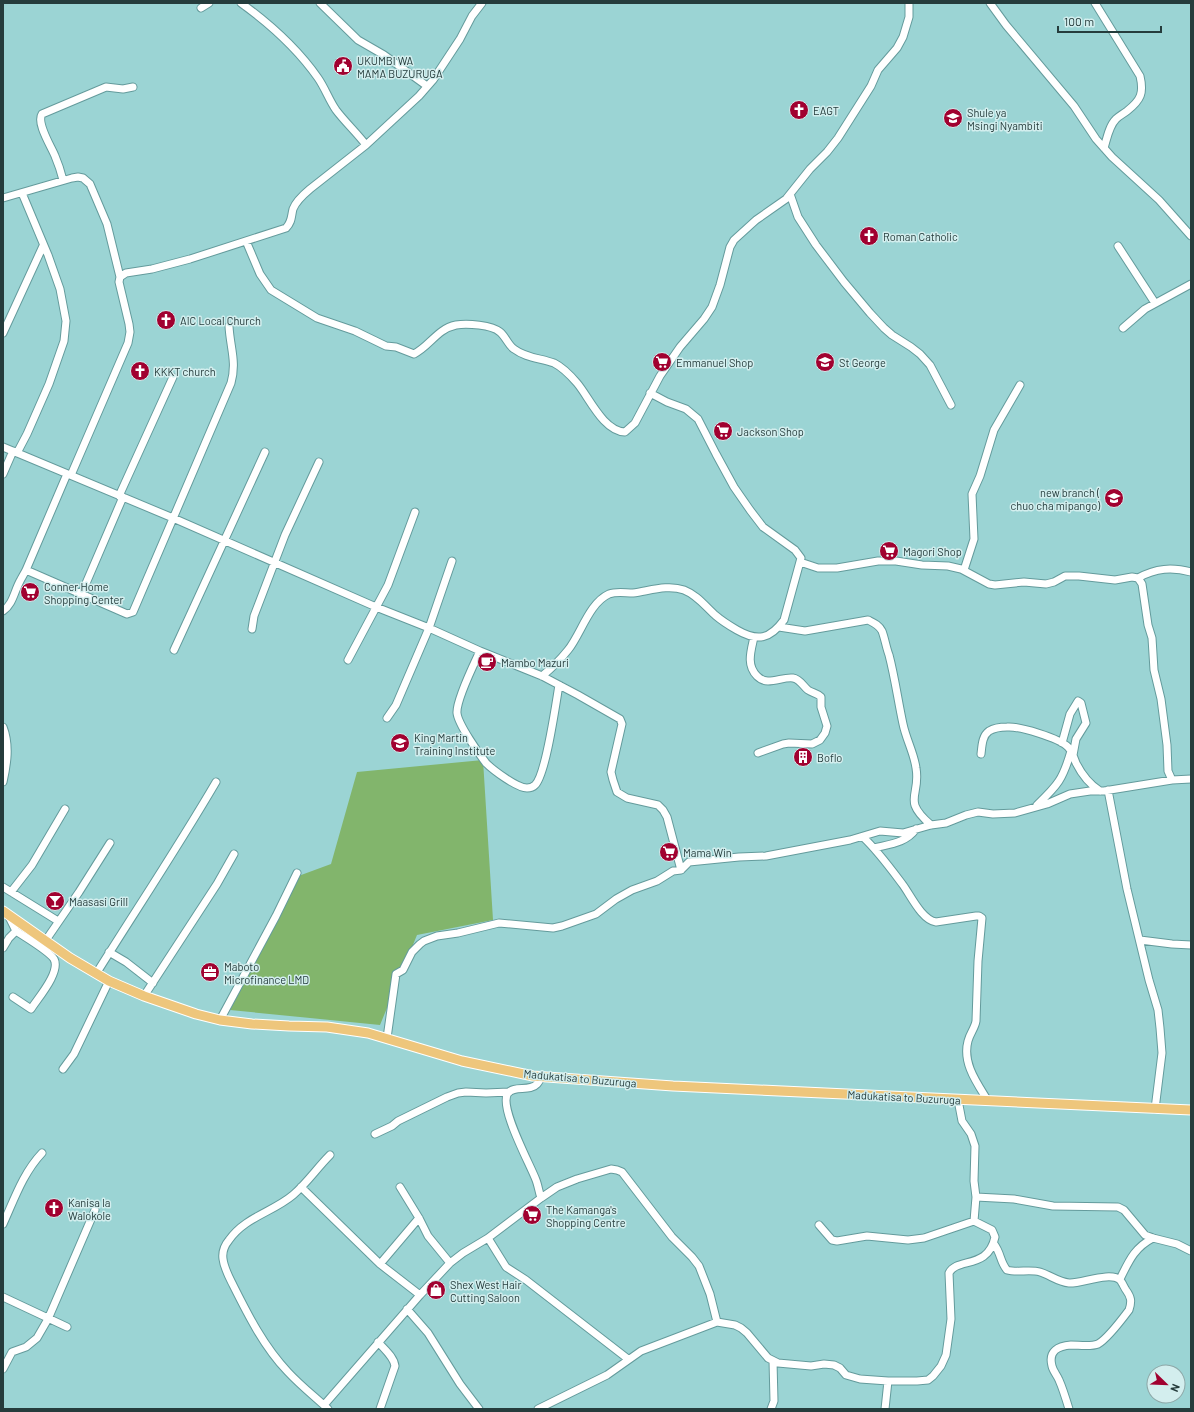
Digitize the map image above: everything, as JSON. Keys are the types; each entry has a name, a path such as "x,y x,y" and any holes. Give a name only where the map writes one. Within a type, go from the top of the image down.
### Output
{"main road":[{"name":"Madukatisa to Buzuruga","path":"6,913 70,958 109,981 144,996 196,1014 220,1020 288,1026 327,1027 368,1033 462,1061 533,1076 673,1086 1191,1110"}],"street":[{"path":"201,8 209,3"},
{"path":"240,3 269,24 289,43 318,78 341,116 366,145"},
{"path":"320,3 358,40 384,55 427,86"},
{"path":"120,277 126,273 152,269 190,259 286,228 290,223 296,204 302,196 366,145 419,96 460,38 476,10 482,3"},
{"path":"246,241 260,274 271,290 317,318 355,331 381,344 396,347 414,354 425,347 448,327 458,325 475,325 496,329 513,349 531,358 558,366 576,383 601,417 611,426 622,432 628,430 635,423 650,393 668,364 712,307 720,285 730,247 734,240 756,220 779,205 838,138 871,86 878,70 897,48 907,26 909,3"},
{"path":"990,3 1006,25 1074,106 1096,139 1159,200 1191,236"},
{"path":"1095,3 1140,76 1143,88 1139,99 1134,105 1116,118 1112,124 1108,132 1104,148"},
{"path":"63,180 55,157 45,136 41,119 42,114 106,87 123,89 133,87"},
{"path":"3,198 78,177 83,178 90,184 107,224 120,277 118,282 130,332 128,343 26,570 19,582 15,596 3,611"},
{"path":"3,474 27,434 49,384 64,341 66,330 66,321 60,289 22,193"},
{"path":"790,194 798,217 844,282 892,335 920,354 930,365 951,405"},
{"path":"3,333 43,246"},
{"path":"1118,246 1154,303"},
{"path":"1123,328 1154,303 1191,284"},
{"path":"26,570 127,614 133,612 137,606 231,382 234,365 229,326"},
{"path":"81,595 121,496 173,377"},
{"path":"964,570 974,539 972,494 980,476 994,430 1020,385"},
{"path":"542,676 557,664 569,649 598,602 603,597 610,594 619,592 631,593 663,588 684,590 696,596 724,622 738,631 759,638 769,635 784,620 801,558 795,550 763,527 750,510 734,487 698,419 686,409 667,402 650,393"},
{"path":"3,447 173,518 376,607 542,676 620,719 622,724 612,772 617,792 627,798 658,805 663,810 667,817 681,870"},
{"path":"174,650 265,452"},
{"path":"252,629 254,616 286,535 318,462"},
{"path":"348,660 388,585 415,512"},
{"path":"387,718 396,705 429,628 452,561"},
{"path":"800,562 814,568 896,561 922,565 948,566 964,570 988,584 994,585 1024,582 1046,584 1054,582 1065,576 1115,580 1132,577 1138,578 1147,573 1162,569 1174,569 1191,572"},
{"path":"1138,578 1142,584 1148,625 1152,638 1154,670 1161,699 1167,745 1168,771 1172,780"},
{"path":"778,627 805,631 868,620 875,623 879,627 893,670 903,724 917,769 913,800 914,805 919,814 931,825"},
{"path":"754,637 750,665 754,672 764,680 769,681 789,678 796,679 809,691 820,696 822,699 822,707 827,726 825,733 820,740 812,744 789,743 758,753"},
{"path":"480,651 461,698 457,711 458,718 473,745 488,764 498,773 520,786 526,788 537,784 552,730 559,685"},
{"path":"1036,807 1059,782 1064,774 1076,739 1086,723 1081,703 1076,702 1070,714 1062,743"},
{"path":"3,727 8,751 3,782"},
{"path":"981,754 982,742 985,735 989,731 1001,727 1013,727 1044,735 1068,747 1088,781 1104,790 1149,980 1158,1010 1162,1053 1155,1109"},
{"path":"387,1038 396,975 402,970 416,947 424,941 437,936 458,933 499,923 553,928 562,926 596,914 616,898 632,890 657,881 673,871 681,870 689,862 766,856 850,840 880,832 903,833 931,825 946,823 978,812 1002,814 1015,813 1070,794 1090,790 1104,790 1172,780 1191,779"},
{"path":"96,974 164,868 216,782"},
{"path":"11,892 32,865 65,809"},
{"path":"874,848 902,841 912,835 916,829"},
{"path":"863,836 904,886 915,904 929,920 936,922 976,916 982,918 978,961 976,1020 975,1028 968,1042 968,1058 971,1072 988,1101"},
{"path":"46,940 110,843"},
{"path":"144,996 217,884 234,854"},
{"path":"220,1020 276,916 297,873"},
{"path":"3,887 58,922"},
{"path":"6,913 16,931 48,954 53,959 55,964 54,975 31,1009 13,998"},
{"path":"3,948 16,931"},
{"path":"1140,940 1191,945"},
{"path":"109,952 126,962 153,983"},
{"path":"63,1069 77,1047 109,981"},
{"path":"375,1134 447,1097 466,1092 509,1092 512,1090 534,1087 542,1076"},
{"path":"509,1092 506,1098 506,1103 512,1125 537,1181 541,1198"},
{"path":"958,1100 962,1121 971,1134 975,1146 974,1181 976,1198 974,1220"},
{"path":"4,1220 25,1176 42,1153"},
{"path":"330,1155 301,1187 286,1200 248,1221 237,1230 224,1247 223,1254 223,1261 238,1294 265,1343 288,1372 327,1408 378,1342 450,1263 463,1253 488,1238 557,1187 577,1179 611,1169 622,1172 672,1237 699,1266 710,1294 717,1322"},
{"path":"301,1187 380,1264 420,1295"},
{"path":"400,1187 428,1236 450,1263"},
{"path":"976,1198 1014,1199 1053,1206 1118,1207 1124,1210 1145,1235 1177,1244 1191,1251"},
{"path":"3,1369 12,1352 26,1347 37,1338 48,1319 95,1210"},
{"path":"380,1264 419,1218"},
{"path":"538,1409 607,1375 641,1351 717,1322 731,1324 741,1328 768,1358 778,1363 807,1365 829,1364 840,1368 846,1375 852,1377 888,1381 928,1380 941,1366 946,1355 951,1319 949,1273 953,1267 979,1260 986,1255 994,1244 996,1237 992,1230 974,1220 924,1238 908,1240 873,1236 837,1241 832,1240 819,1225"},
{"path":"488,1238 506,1268 532,1284 558,1306 628,1359"},
{"path":"1120,1280 1137,1249 1142,1244 1153,1238"},
{"path":"994,1244 999,1250 1002,1264 1010,1271 1021,1270 1040,1272 1057,1280 1068,1283 1078,1283 1100,1278 1115,1277 1120,1280 1131,1297 1130,1310 1104,1340 1098,1344 1069,1345 1058,1347 1054,1350 1051,1358 1052,1367 1069,1409"},
{"path":"3,1297 67,1328"},
{"path":"407,1310 428,1333 456,1379 479,1409"},
{"path":"378,1342 391,1356 396,1366 380,1409"},
{"path":"771,1409 774,1402 772,1361"},
{"path":"885,1409 888,1381"}],"green space":[{"path":"483,760 493,920 417,935 380,1025 230,1010 293,878 331,864 357,772"}],"place":[{"name":"UKUMBI WA MAMA BUZURUGA","path":"343,66"},
{"name":"EAGT","path":"799,110"},
{"name":"Shule ya Msingi Nyambiti","path":"953,118"},
{"name":"Roman Catholic","path":"869,236"},
{"name":"AIC Local Church","path":"166,320"},
{"name":"Emmanuel Shop","path":"662,362"},
{"name":"St George","path":"825,362"},
{"name":"KKKT church","path":"140,371"},
{"name":"Jackson Shop","path":"723,431"},
{"name":"new branch ( chuo cha mipango)","path":"1114,498"},
{"name":"Magori Shop","path":"889,551"},
{"name":"Conner Home Shopping Center","path":"30,592"},
{"name":"Mambo Mazuri","path":"487,662"},
{"name":"King Martin Training Institute","path":"400,743"},
{"name":"Boflo","path":"803,757"},
{"name":"Mama Win","path":"669,852"},
{"name":"Maasasi Grill","path":"55,901"},
{"name":"Maboto Microfinance LMD","path":"210,972"},
{"name":"Kanisa la Walokole","path":"54,1208"},
{"name":"The Kamanga's Shopping Centre","path":"532,1215"},
{"name":"Shex West Hair Cutting Saloon","path":"436,1290"}]}
